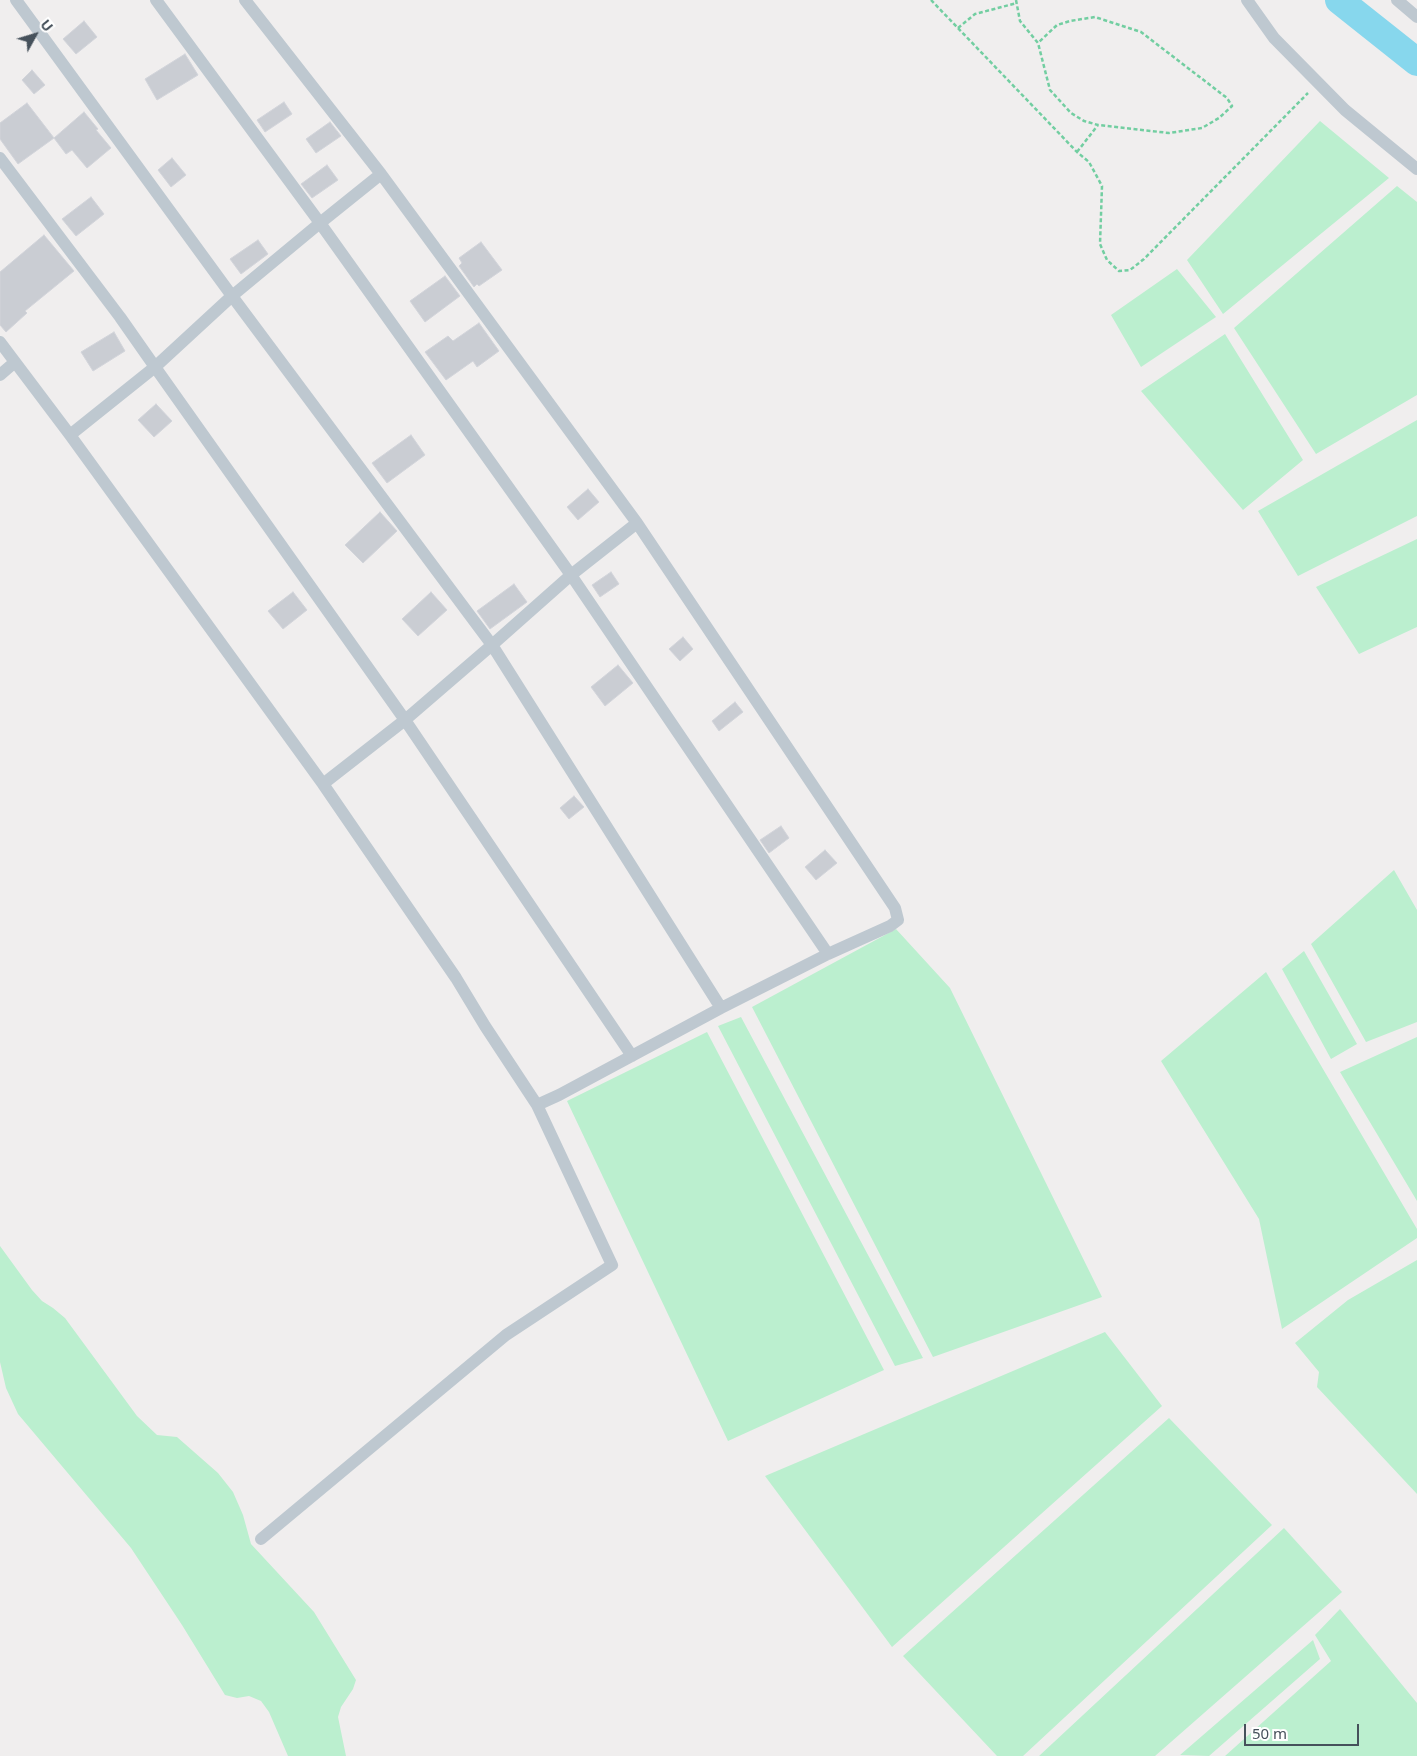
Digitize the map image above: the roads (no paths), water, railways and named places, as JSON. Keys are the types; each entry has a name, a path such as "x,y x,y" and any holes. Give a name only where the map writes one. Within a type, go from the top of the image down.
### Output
{"street":[{"path":"16,0 232,296 492,645 721,1008"},
{"path":"156,0 320,223 571,575 828,954"},
{"path":"246,0 382,174 637,523 895,908 898,920 890,926 828,954 721,1008 537,1105"},
{"path":"1247,0 1274,38 1345,110 1417,169"},
{"path":"1397,0 1417,17"},
{"path":"0,158 120,317 405,720 632,1056"},
{"path":"70,435 155,367 232,296 382,174"},
{"path":"0,342 70,435 323,784 456,978 537,1105 612,1265 506,1335 261,1539"},
{"path":"0,375 15,362"},
{"path":"323,784 405,720 571,575 637,523"}],"waterway":[{"path":"1339,0 1417,62"}]}
